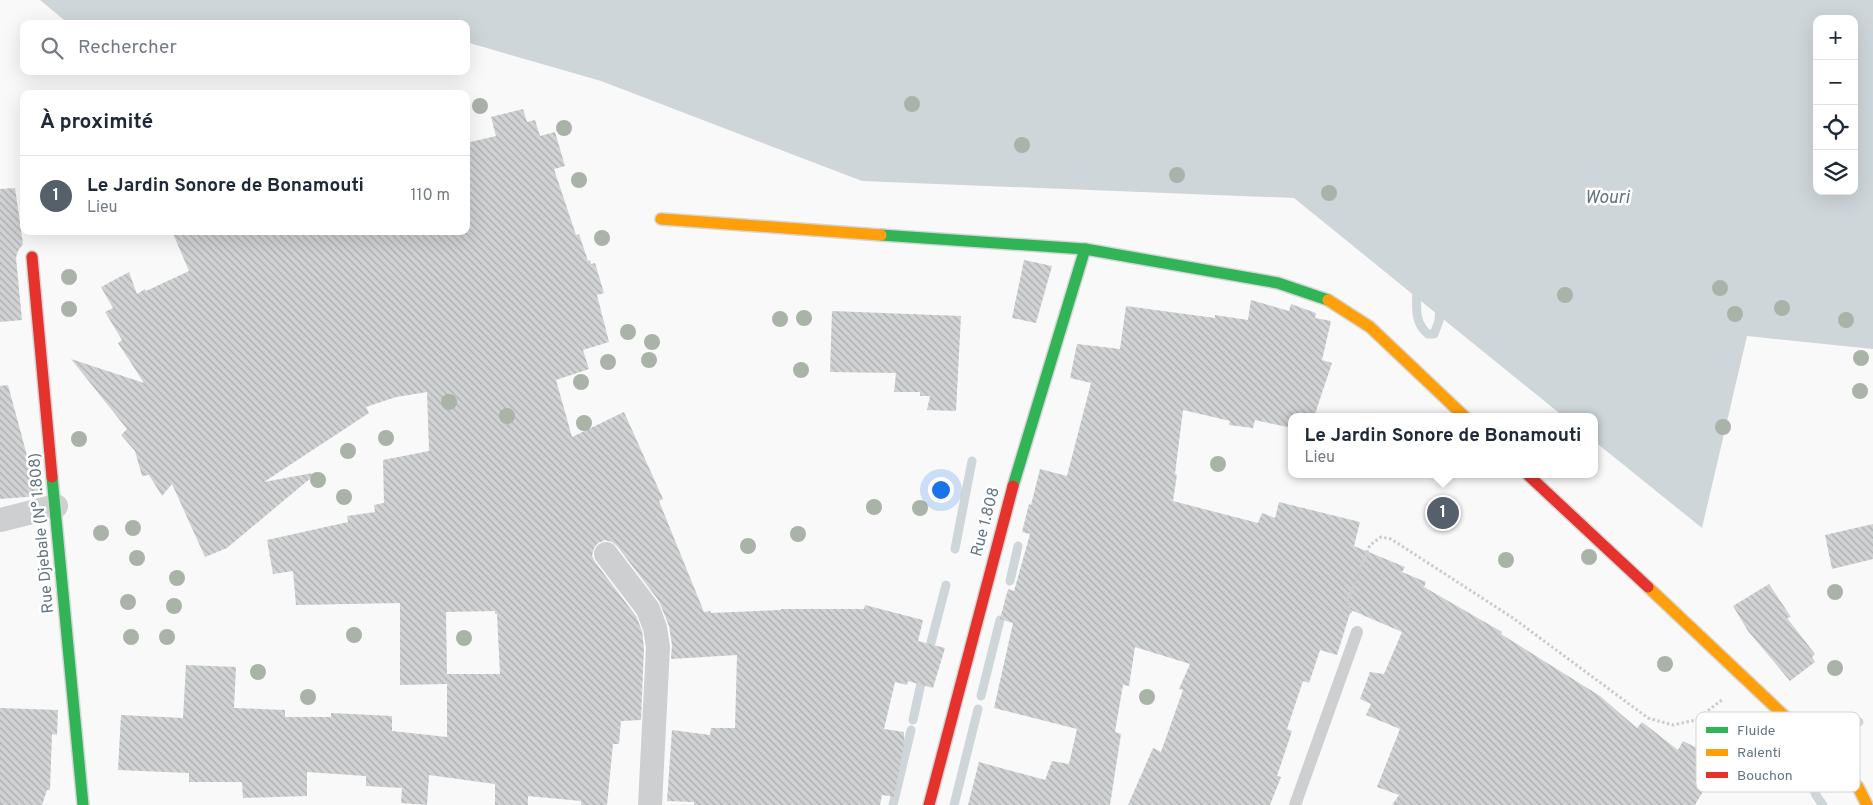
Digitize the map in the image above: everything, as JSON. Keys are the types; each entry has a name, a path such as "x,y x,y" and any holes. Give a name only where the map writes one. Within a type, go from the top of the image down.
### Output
{"street":[{"path":"661,219 1085,249 1278,283 1328,300 1370,327 1461,413"},
{"name":"Rue 1.808","path":"928,805 1016,474 1085,249"},
{"name":"Rue Djebale (N° 1.808)","path":"32,257 83,805"},
{"path":"1530,478 1780,712"},
{"path":"0,520 56,506"},
{"path":"606,554 648,609 655,628 658,647 650,805"},
{"path":"1860,791 1868,805 1873,801"}],"lane":[{"path":"1296,805 1357,632"}],"path":[{"path":"1357,632 1357,626 1347,601 1370,545 1381,537 1391,539 1514,618 1648,718 1673,725 1696,720"},
{"path":"1706,712 1747,681"}],"water":[{"name":"Wouri","path":"40,0 1873,0 1873,349 1747,336 1702,528 1598,444 1598,413 1559,413 1294,198 862,181 601,81 470,43 470,20 64,20"}],"building":[{"path":"523,109 527,122 535,120 540,136 555,132 565,166 554,169 576,235 579,234 588,261 590,260 591,264 595,263 604,293 597,295 609,342 583,350 589,369 556,380 572,437 624,412 663,499 659,501 704,612 781,609 864,609 865,605 923,620 918,641 945,648 933,688 908,681 907,685 895,682 884,729 904,732 904,743 894,797 882,795 880,805 694,805 694,802 667,801 672,730 710,735 711,728 735,728 737,655 671,659 672,645 669,626 659,601 617,546 605,540 598,543 594,548 592,556 636,616 642,631 644,648 641,720 621,721 619,744 613,744 607,805 581,805 581,801 528,796 528,805 495,805 495,784 429,775 427,805 401,803 402,788 366,786 366,776 307,772 307,796 243,798 242,782 189,782 189,773 118,770 121,715 183,718 186,665 236,667 234,708 285,710 285,717 331,717 331,713 392,716 392,731 447,737 447,684 400,685 400,603 296,605 293,571 273,574 267,540 348,522 347,516 375,512 374,505 384,503 383,460 429,451 427,392 396,397 366,407 369,413 264,482 318,472 227,548 205,557 172,484 162,496 149,475 142,476 135,451 121,435 127,429 71,359 144,383 118,343 122,340 105,312 113,308 101,287 129,272 137,294 189,271 174,235 470,235 470,142 496,136 491,117","holes":["495,611 495,614 497,614 500,674 447,674 446,612"]},
{"path":"15,188 20,235 22,235 23,244 16,258 22,320 0,322 0,189"},
{"path":"1024,260 1052,266 1036,323 1012,318"},
{"path":"1251,300 1289,311 1291,304 1316,313 1315,318 1331,321 1322,360 1332,363 1315,413 1288,413 1288,427 1255,420 1253,428 1229,425 1230,421 1183,410 1173,501 1258,523 1262,513 1275,518 1279,502 1360,522 1354,546 1405,567 1402,572 1426,582 1424,587 1502,632 1501,634 1600,696 1637,728 1642,722 1678,750 1683,741 1696,748 1696,792 1703,792 1695,805 1392,805 1399,795 1377,787 1400,729 1366,715 1371,704 1360,699 1370,672 1384,674 1402,632 1351,610 1337,655 1320,650 1309,683 1303,681 1287,729 1292,731 1277,776 1281,777 1270,805 1128,805 1153,748 1161,752 1183,690 1179,689 1190,664 1135,647 1129,686 1123,685 1115,732 1121,734 1110,805 968,805 979,762 1045,780 1052,761 1069,764 1077,729 994,708 1013,623 1000,619 1008,589 1014,591 1030,534 1022,532 1029,504 1031,505 1040,469 1067,476 1091,383 1070,378 1077,344 1120,349 1126,306 1215,318 1215,315 1248,320"},
{"path":"832,311 961,316 956,411 927,410 930,396 920,396 920,392 894,392 896,373 830,372"},
{"path":"8,385 29,463 35,462 39,496 0,499 0,386"},
{"path":"1873,524 1873,559 1832,569 1825,535"},
{"path":"1769,584 1791,617 1787,618 1815,654 1812,657 1815,662 1790,681 1748,631 1733,606"},
{"path":"0,708 58,710 57,735 52,734 50,790 47,790 42,805 0,805"}],"waterway":[{"path":"1417,286 1418,318 1423,329 1428,334 1434,334 1439,321 1440,306"},
{"path":"955,549 972,461"},
{"path":"1010,581 1018,546"},
{"path":"928,654 946,585"},
{"path":"981,696 1000,620"},
{"path":"913,720 923,674"},
{"path":"954,805 978,709"},
{"path":"893,805 911,730"},
{"path":"1815,792 1823,805"}],"traffic: fast":[{"path":"881,235 1085,249 1278,283 1328,300"},
{"path":"1013,486 1085,249"},
{"path":"52,477 83,805"}],"traffic: slow":[{"path":"661,219 881,235"},
{"path":"1328,300 1370,327 1461,413"},
{"path":"1648,587 1780,712"},
{"path":"1860,791 1867,805"}],"traffic: jam":[{"path":"32,257 52,477"},
{"path":"1531,478 1648,587"},
{"path":"929,805 1013,486"}],"place":[{"name":"Le Jardin Sonore de Bonamouti","path":"1443,513"}]}
